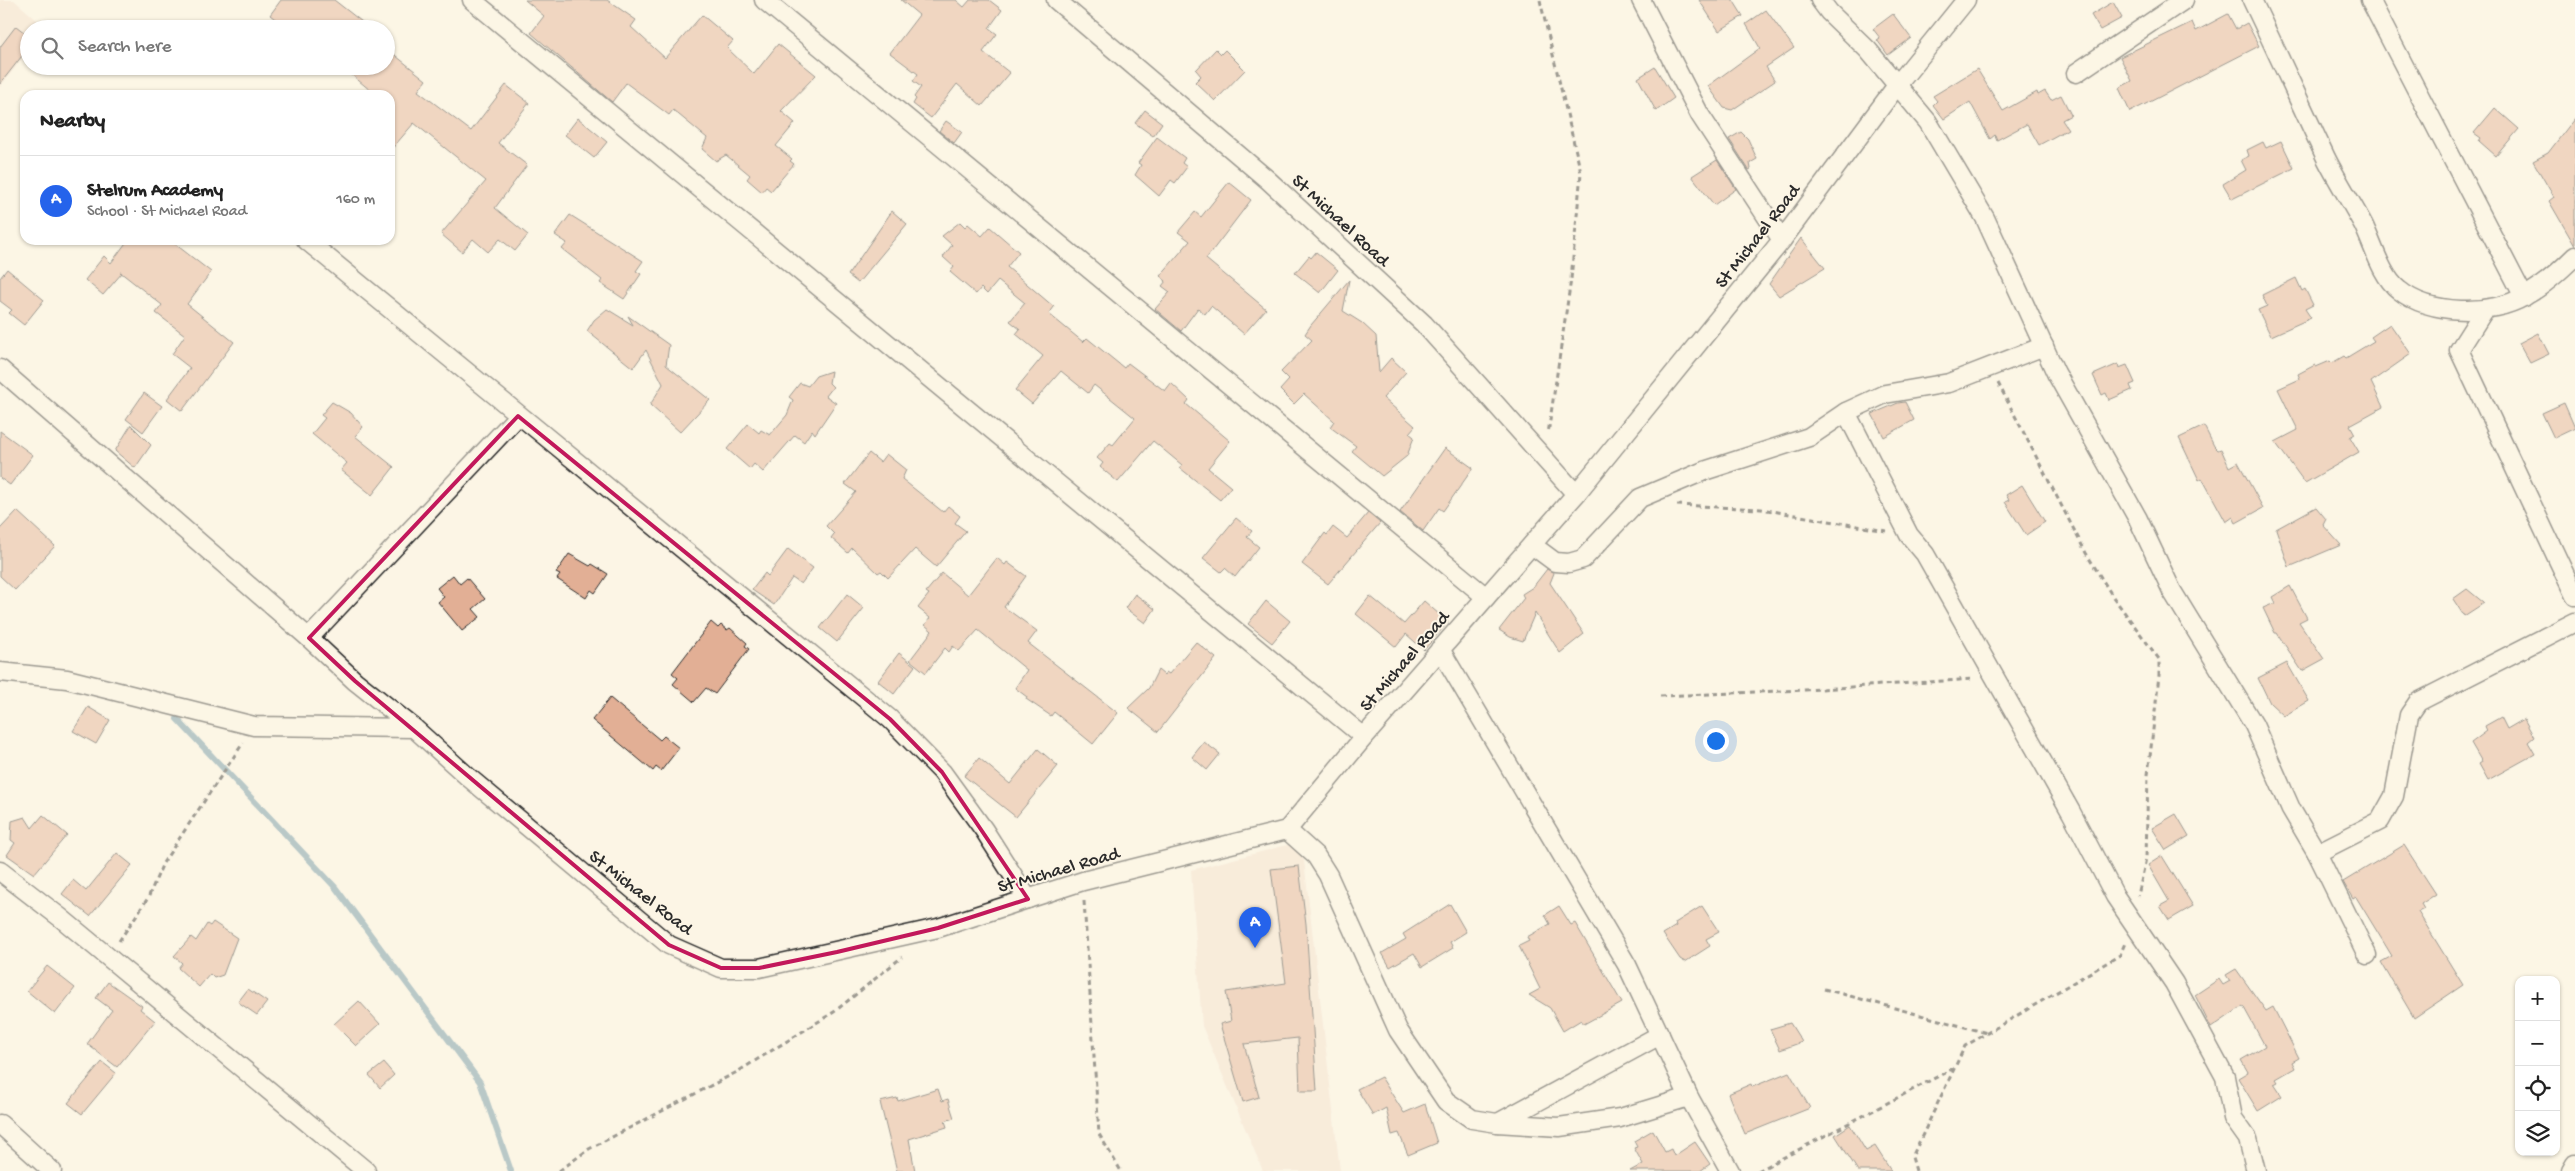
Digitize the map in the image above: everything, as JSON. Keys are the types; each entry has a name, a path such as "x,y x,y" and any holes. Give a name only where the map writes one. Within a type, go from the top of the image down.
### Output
{"street":[{"path":"472,0 1364,737"},
{"path":"764,0 1486,596"},
{"name":"St Michael Road","path":"1056,0 1268,180 1424,324 1576,494"},
{"path":"1640,0 1700,115 1782,240"},
{"path":"1820,0 1829,12 1868,50 1928,122 1985,218 2056,373 2138,518 2172,591 2254,725 2291,809 2317,853 2367,956"},
{"name":"St Michael Road","path":"0,369 310,638 355,681 414,728 467,776 669,944 720,968 758,968 837,952 938,928 1083,880 1287,830 1364,737 1576,494 1782,240 1898,84 1966,0"},
{"path":"2076,73 2184,0"},
{"path":"2252,0 2327,159 2363,226 2378,261 2398,290 2427,306 2451,310 2485,309 2524,297 2560,272 2575,256"},
{"path":"2370,0 2524,297"},
{"path":"312,245 518,416 890,719 942,772 984,830 1028,899"},
{"path":"2485,309 2459,350 2575,596"},
{"path":"1532,545 1555,562 1569,563 1584,559 1640,498 1704,471 1809,437 1846,412 1885,394 1949,383 2044,346"},
{"path":"1846,412 1909,535 1925,554 2071,812 2115,896 2174,983 2225,1077 2233,1118 2248,1139 2256,1171"},
{"path":"310,638 518,416"},
{"path":"2317,853 2380,821 2394,796 2409,715 2418,702 2575,622"},
{"path":"1440,649 1627,965 1689,1097 1730,1171"},
{"path":"0,672 66,679 254,726 414,728"},
{"path":"1287,830 1316,856 1328,875 1398,1030 1446,1100 1472,1119 1497,1123 1559,1127 1620,1118 1689,1097"},
{"path":"0,871 366,1171"},
{"path":"1497,1123 1660,1035"},
{"path":"0,1124 52,1171"},
{"path":"2571,1171 2575,1164"}],"path":[{"path":"1540,0 1581,173 1571,280 1544,459"},
{"path":"1675,505 1761,509 1909,535"},
{"path":"1660,696 1805,690 1976,678 1990,670"},
{"path":"108,958 148,898 163,863 254,726"},
{"path":"1083,880 1099,1134 1121,1171"},
{"path":"559,1171 589,1149 737,1072 826,1017 907,953"},
{"path":"1824,989 1987,1033"},
{"path":"1758,1171 1954,1068"}],"highlighted area":[{"path":"518,416 890,719 942,772 1028,899 938,928 837,952 759,968 721,968 669,945 355,681 309,638"}],"shaded area":[{"path":"0,0 14,0 37,20 20,20 20,61 0,87"},
{"path":"1295,843 1303,852 1340,1171 1263,1171 1202,1026 1191,870"}],"building":[{"path":"281,0 334,0 360,20 276,20 270,15"},
{"path":"525,0 607,0 636,20 631,27 665,58 702,15 733,41 727,48 754,74 778,44 816,75 781,111 795,123 776,146 792,159 790,161 794,164 771,191 766,187 762,192 747,179 750,175 726,155 716,161 702,149 707,138 673,110 669,115 626,83 612,102 531,33 544,16"},
{"path":"901,0 956,0 964,7 970,0 989,0 1002,10 989,28 997,34 983,52 1010,73 982,106 957,84 931,118 913,104 916,99 914,97 921,87 913,81 918,74 890,53 919,15"},
{"path":"1699,0 1733,0 1743,16 1719,31"},
{"path":"2113,2 2122,18 2100,30 2091,15"},
{"path":"1766,10 1794,48 1766,67 1775,81 1732,110 1724,108 1708,86 1760,48 1746,24"},
{"path":"1893,14 1911,38 1888,55 1877,40 1880,38 1873,29"},
{"path":"2228,14 2236,29 2247,23 2259,46 2130,112 2119,88 2132,81 2120,57 2192,22 2196,31"},
{"path":"16,26 20,29 20,58 0,84 0,47"},
{"path":"1216,49 1221,54 1225,50 1245,70 1215,101 1195,82 1201,76 1196,70"},
{"path":"395,55 426,80 418,91 471,131 506,85 529,103 498,143 527,165 495,208 528,235 515,251 500,239 488,252 473,239 462,252 441,234 486,181 414,123 395,145 395,90 370,90 352,75 395,75"},
{"path":"1655,67 1674,98 1656,111 1638,78"},
{"path":"1977,69 2003,111 2037,92 2038,95 2045,91 2051,100 2061,95 2071,115 2062,120 2068,129 2039,145 2027,124 1997,140 1995,135 1990,139 1970,102 1944,119 1933,105 1937,101 1933,96"},
{"path":"2495,108 2519,129 2496,156 2479,141 2481,138 2474,133"},
{"path":"1145,110 1162,123 1153,136 1135,123"},
{"path":"578,118 607,142 594,158 565,135"},
{"path":"2575,118 2575,246 2549,201 2554,197 2533,161 2548,153"},
{"path":"946,121 962,132 954,143 939,131"},
{"path":"1741,132 1748,139 1757,159 1750,163 1751,169 1749,170 1729,139"},
{"path":"1157,137 1185,158 1182,163 1187,167 1175,183 1171,180 1159,196 1135,175 1141,165 1138,163"},
{"path":"2281,141 2294,168 2232,199 2223,184 2246,170 2241,160 2249,156 2247,150 2263,142 2266,148"},
{"path":"1717,160 1736,189 1714,205 1692,176"},
{"path":"1229,182 1251,200 1206,259 1266,309 1244,334 1211,306 1205,314 1198,308 1181,331 1155,309 1170,292 1162,286 1166,281 1160,276 1190,241 1178,232 1195,212 1201,217"},
{"path":"892,211 907,224 858,283 848,275"},
{"path":"570,215 643,261 636,271 641,274 624,299 600,283 602,280 562,249 567,243 555,235"},
{"path":"960,222 965,227 968,224 982,236 990,227 1019,252 1007,267 1054,307 1049,314 1083,342 1087,338 1124,368 1128,363 1165,391 1171,383 1189,400 1186,404 1230,441 1208,468 1231,487 1220,500 1180,468 1182,465 1153,441 1118,482 1100,467 1103,463 1097,458 1110,443 1113,445 1135,418 1094,385 1088,393 1061,371 1032,404 1015,390 1043,356 1016,334 1020,329 1010,321 1025,303 998,281 987,294 981,288 976,294 950,272 954,267 943,257 952,245 942,236"},
{"path":"1801,238 1825,268 1779,296 1769,284"},
{"path":"124,245 176,245 211,272 187,304 234,342 182,411 167,399 190,368 172,354 185,335 156,313 162,305 122,273 103,295 85,280 104,256 111,263"},
{"path":"1316,252 1338,270 1320,293 1295,273 1309,256 1311,258"},
{"path":"7,269 44,300 24,325 9,313 12,310 0,301 0,278"},
{"path":"2296,278 2302,291 2305,289 2313,305 2305,309 2311,318 2271,336 2258,310 2267,306 2262,295"},
{"path":"1349,280 1343,311 1362,323 1376,336 1379,372 1391,358 1406,372 1383,398 1415,426 1409,433 1414,437 1407,456 1382,476 1352,451 1356,446 1330,427 1334,421 1304,394 1294,404 1280,390 1289,380 1281,372 1312,340 1305,334"},
{"path":"607,309 633,325 628,316 669,345 666,365 710,400 680,432 650,405 663,384 646,350 633,368 587,331 594,320"},
{"path":"2390,324 2411,354 2371,382 2383,407 2350,425 2355,434 2350,437 2359,452 2305,483 2275,442 2298,430 2278,389 2300,379 2298,374 2315,365 2316,367 2330,361 2332,363 2344,356 2346,358 2374,341 2371,337"},
{"path":"2538,333 2549,354 2530,363 2519,343"},
{"path":"2118,364 2119,368 2127,365 2135,383 2130,385 2132,390 2109,400 2106,393 2102,395 2093,375"},
{"path":"831,371 829,383 833,387 826,396 836,403 815,434 812,430 804,442 795,435 763,472 754,464 750,469 727,449 748,424 759,433 761,430 770,435 787,415 793,400 789,397 800,383 808,386 816,376"},
{"path":"144,393 162,406 143,432 126,419"},
{"path":"332,402 351,413 363,427 355,436 394,467 372,495 341,470 347,463 312,434 325,418 321,415"},
{"path":"1905,402 1914,420 1884,437 1872,414"},
{"path":"2564,403 2575,428 2554,438 2542,413"},
{"path":"131,425 151,445 135,468 115,451"},
{"path":"2204,426 2214,446 2218,450 2221,449 2229,467 2238,462 2263,508 2236,523 2233,517 2226,522 2202,478 2199,480 2179,438"},
{"path":"0,431 33,455 10,485 0,478"},
{"path":"1445,448 1473,468 1443,511 1439,508 1423,531 1400,512"},
{"path":"869,453 880,462 886,454 906,470 902,479 943,512 948,506 960,516 955,523 966,531 936,567 915,549 888,578 881,571 878,573 852,548 848,553 831,538 834,534 826,526 856,492 845,484"},
{"path":"2022,485 2045,522 2026,535 2005,502 2009,500 2006,495"},
{"path":"2316,507 2326,519 2323,525 2341,545 2289,567 2276,529"},
{"path":"17,511 55,546 15,590 0,576 0,529"},
{"path":"1368,513 1380,523 1328,584 1302,564 1325,533 1327,535 1333,527 1347,538"},
{"path":"1236,518 1252,531 1247,537 1259,547 1235,577 1225,568 1221,572 1203,558"},
{"path":"788,549 813,568 801,584 792,578 774,605 752,590 765,573 768,576"},
{"path":"569,554 590,566 592,564 608,574 595,593 591,590 586,598 557,579 560,575 556,573"},
{"path":"997,558 1005,565 1007,562 1026,576 1004,607 1037,631 1028,643 1118,713 1093,744 1054,712 1051,716 1026,699 1027,697 1015,688 1027,670 978,630 959,651 953,646 949,652 945,648 926,673 910,660 932,631 925,625 930,618 918,608 929,594 926,592 942,573 968,595"},
{"path":"1547,569 1554,573 1550,583 1584,634 1560,653 1535,613 1523,641 1510,637 1499,630 1524,598 1522,594 1533,587"},
{"path":"453,575 460,584 467,578 485,599 473,609 480,617 462,631 438,602 444,597 437,588"},
{"path":"2290,586 2307,618 2299,622 2324,659 2302,671 2277,633 2275,633 2263,608 2275,603 2272,597"},
{"path":"2467,589 2484,603 2464,616 2453,599"},
{"path":"847,594 864,608 837,642 820,628"},
{"path":"1135,594 1155,609 1145,623 1125,608"},
{"path":"1370,596 1404,624 1424,601 1448,622 1424,650 1406,634 1396,647 1356,614"},
{"path":"1266,601 1290,621 1272,643 1248,624"},
{"path":"711,622 718,628 721,625 727,630 730,628 747,643 745,646 749,649 715,694 706,688 694,702 673,684 678,678 672,673"},
{"path":"1196,642 1216,658 1158,732 1128,708 1149,688 1158,670 1164,675 1166,672 1169,674"},
{"path":"899,653 915,666 894,694 878,681"},
{"path":"2287,663 2309,701 2284,716 2270,703 2258,678"},
{"path":"610,698 660,740 664,736 679,748 661,771 656,767 653,771 592,720"},
{"path":"88,707 110,720 96,744 73,731"},
{"path":"2501,717 2507,729 2524,719 2534,737 2528,742 2535,754 2488,780 2479,764 2482,762 2471,743 2487,731 2485,726"},
{"path":"1204,742 1220,754 1207,770 1192,757"},
{"path":"1038,749 1058,766 1016,817 964,776 979,758 1010,784"},
{"path":"2176,814 2189,836 2166,850 2152,828"},
{"path":"43,815 67,835 34,874 7,855 15,843 11,840 12,821 25,817 32,828"},
{"path":"2404,845 2436,894 2421,904 2424,909 2418,912 2463,985 2414,1018 2381,962 2392,956 2356,897 2353,899 2343,882"},
{"path":"117,853 132,865 90,916 62,894 73,880 86,891"},
{"path":"2162,856 2193,906 2169,920 2160,906 2169,901 2148,865"},
{"path":"1299,866 1306,924 1317,1091 1300,1091 1298,1038 1244,1044 1259,1097 1243,1102 1220,1024 1231,1021 1226,992 1286,983 1271,869"},
{"path":"1450,904 1466,932 1450,942 1453,948 1422,967 1414,953 1390,967 1382,953 1406,939 1403,934"},
{"path":"1559,906 1571,925 1575,923 1622,1003 1584,1024 1581,1020 1563,1031 1550,1008 1529,995 1540,989 1519,946 1529,941 1527,937 1550,924 1545,915"},
{"path":"1702,906 1719,932 1706,939 1710,946 1685,962 1680,959 1663,934 1676,926 1675,923"},
{"path":"213,922 237,938 223,975 214,978 210,974 199,987 178,968 182,963 174,956 191,937 196,941 207,924 210,926"},
{"path":"47,966 75,988 55,1014 27,991"},
{"path":"2236,969 2266,1011 2273,1007 2299,1058 2292,1062 2295,1068 2276,1079 2278,1082 2274,1084 2282,1096 2258,1111 2238,1078 2248,1072 2241,1060 2265,1046 2243,1006 2211,1028 2195,995 2219,979 2223,985 2230,981 2226,975"},
{"path":"108,982 142,1006 140,1009 155,1021 117,1067 87,1044 112,1010 96,998"},
{"path":"248,989 267,1002 257,1015 238,1002"},
{"path":"359,1001 380,1024 356,1046 334,1024"},
{"path":"1790,1023 1802,1042 1780,1050 1770,1029"},
{"path":"102,1062 116,1073 82,1114 68,1103"},
{"path":"384,1063 394,1075 380,1088 369,1075"},
{"path":"1789,1072 1810,1108 1745,1134 1728,1094 1751,1084 1752,1087"},
{"path":"1381,1077 1404,1113 1425,1104 1437,1143 1408,1155 1399,1133 1392,1135 1386,1108 1373,1115 1357,1089"},
{"path":"938,1089 942,1101 948,1099 954,1118 945,1121 947,1127 909,1139 915,1171 897,1171 880,1102 897,1098 898,1101"},
{"path":"1850,1125 1866,1151 1875,1146 1891,1171 1858,1171 1835,1135"},
{"path":"1653,1130 1665,1152 1671,1149 1674,1156 1695,1142 1710,1164 1700,1171 1630,1171 1643,1164 1634,1148 1637,1147 1634,1141"}],"waterway":[{"path":"177,719 335,887 480,1082 511,1171"}],"place":[{"name":"Stelrum Academy","path":"1255,948"}]}
